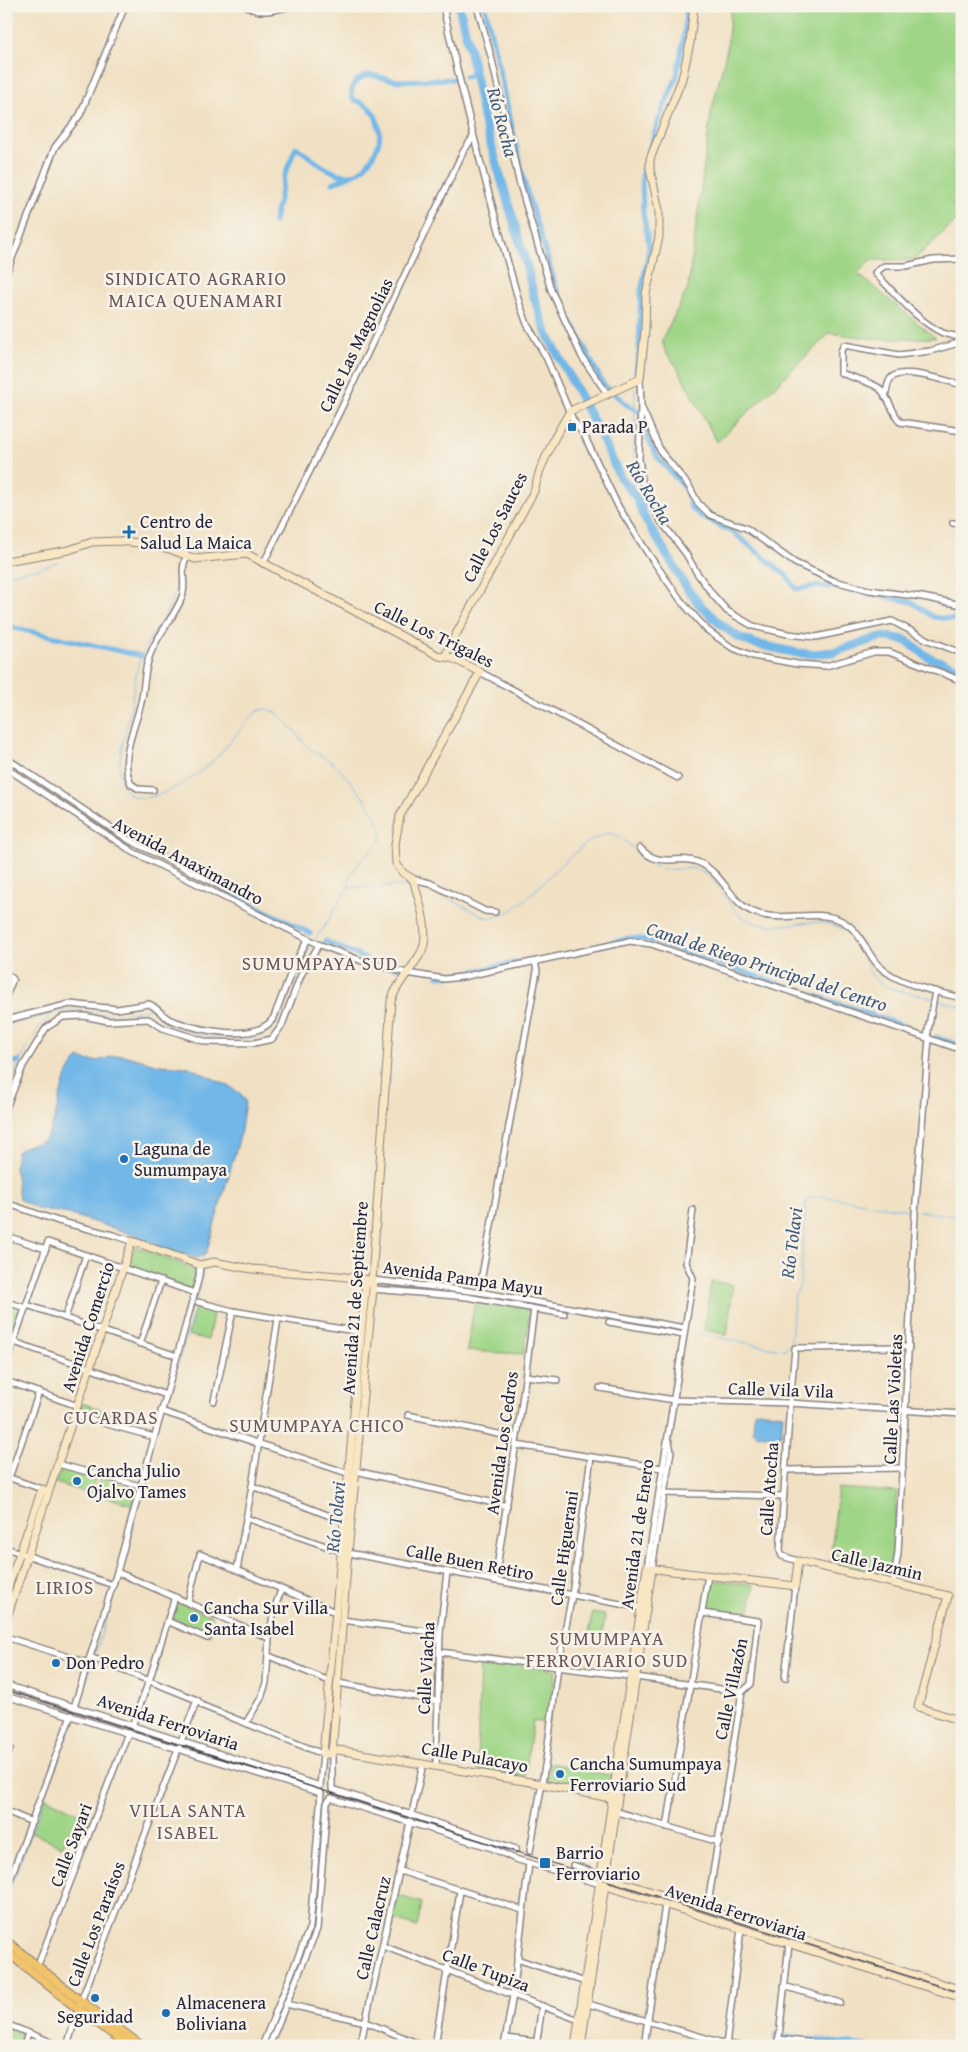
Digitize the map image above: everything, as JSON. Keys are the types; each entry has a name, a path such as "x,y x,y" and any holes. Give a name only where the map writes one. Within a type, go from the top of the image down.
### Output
{"main road":[{"path":"6,1941 38,1965 79,2005"},
{"path":"6,1952 135,2045"}],"street":[{"path":"6,274 54,147 80,115 125,6"},
{"path":"246,6 256,9 277,10 291,6"},
{"path":"443,6 473,137 522,311 618,506 682,602 714,635 741,652 753,656 798,664 826,666 874,652 889,652 962,682"},
{"path":"477,6 492,60 519,181 551,290 582,358 605,396"},
{"path":"694,6 692,32 682,79 650,159 658,210 659,237 646,294 645,331 640,379 639,459 644,488 661,521 686,554 713,596 727,611 753,626 788,634 816,637 892,621 928,640 962,653"},
{"name":"Calle Las Magnolias","path":"263,564 340,412 463,152 473,137"},
{"path":"962,260 933,260 906,266 884,266 875,273 902,301 930,325 942,332 962,338"},
{"path":"962,342 930,351 899,355 844,345 840,351 841,373 878,387 900,422 962,431"},
{"path":"885,397 890,379 895,375 916,374 962,385"},
{"path":"571,410 640,379"},
{"path":"641,405 661,452 689,486 698,503 710,515 746,528 796,563 834,581 869,590 922,597 962,605"},
{"name":"Calle Los Sauces","path":"446,657 468,612 534,491 540,470 554,439 571,410"},
{"path":"953,523 962,524"},
{"name":"Calle Los Trigales","path":"6,561 61,552 92,542 136,543 170,549 195,559 247,554 439,656 446,657 480,672 678,778"},
{"path":"153,790 139,789 131,784 128,772 129,747 142,698 146,666 154,645 181,600 184,589 183,563 188,556"},
{"path":"480,672 400,816 395,844 396,863 403,873 415,883 430,883 485,911 495,912"},
{"name":"Avenida Anaximandro","path":"6,758 129,840 228,890"},
{"name":"Avenida Anaximandro","path":"6,768 133,852 310,940 362,961 407,974 444,979 535,962 630,941 651,944 962,1050"},
{"path":"640,848 655,860 692,861 700,864 720,879 740,904 757,914 822,915 843,922 860,937 882,969 897,978 935,992 962,998"},
{"name":"Avenida 21 de Septiembre","path":"412,1815 332,1789 332,1751 342,1620 343,1521 361,1332 369,1280 392,1001 394,991 421,953 424,944 425,931 415,883"},
{"path":"6,1020 70,1004 117,1010 149,1004 172,1020 202,1030 238,1032 263,1028 274,1017 294,965 310,940"},
{"path":"6,1108 23,1066 46,1028 63,1016 84,1016 108,1021 148,1019 163,1028 208,1042 254,1043 272,1039 282,1025 301,976 319,944"},
{"path":"479,1292 537,971 535,962"},
{"path":"6,973 13,979 6,996"},
{"name":"Calle Las Violetas","path":"893,1583 898,1553 915,1213 928,1038 935,992"},
{"name":"Avenida Pampa Mayu","path":"6,1203 58,1222 113,1234 200,1265 214,1262 252,1269 338,1276 479,1292 685,1328"},
{"name":"Avenida 21 de Enero","path":"575,2046 579,2020 585,2003 585,1982 604,1876 665,1468 670,1451 668,1442 693,1278 686,1263 693,1210"},
{"path":"6,1246 8,1236 46,1250"},
{"name":"Avenida Comercio","path":"6,1592 45,1490 58,1464 132,1241"},
{"path":"6,1364 48,1242 194,1293"},
{"path":"65,1318 86,1255"},
{"path":"74,1707 113,1585 154,1437 163,1412 199,1277 200,1265"},
{"name":"Avenida 21 de Septiembre","path":"320,1786 335,1612 356,1471 372,1289 369,1280"},
{"path":"140,1344 161,1281"},
{"name":"Avenida Pampa Mayu","path":"372,1289 468,1297 564,1314"},
{"path":"6,1302 65,1318 177,1356"},
{"path":"198,1302 233,1311 361,1332"},
{"name":"Avenida Los Cedros","path":"495,1581 526,1376 534,1309"},
{"path":"214,1401 233,1311"},
{"path":"237,1570 278,1319"},
{"path":"609,1322 684,1335"},
{"path":"14,1342 166,1395"},
{"name":"Calle Atocha","path":"798,1561 782,1556 780,1550 795,1348 909,1346"},
{"path":"526,1376 557,1380"},
{"path":"6,1381 78,1406"},
{"name":"Calle Vila Vila","path":"600,1388 674,1400 790,1403 962,1414"},
{"path":"39,1392 8,1477 45,1490"},
{"path":"163,1412 347,1473"},
{"path":"75,1415 154,1437"},
{"path":"408,1416 517,1438"},
{"path":"516,1445 665,1468"},
{"name":"Calle Higuerani","path":"530,1852 542,1784 558,1667 572,1595 591,1457"},
{"path":"58,1464 140,1486"},
{"path":"786,1470 903,1468"},
{"path":"356,1471 507,1506"},
{"path":"252,1486 343,1521"},
{"name":"Avenida Comercio","path":"6,1620 48,1498 45,1490"},
{"path":"661,1493 784,1496"},
{"name":"Calle Buen Retiro","path":"246,1518 344,1552 644,1608"},
{"path":"6,1548 113,1585"},
{"path":"188,1602 200,1554 335,1612"},
{"path":"786,1678 798,1561"},
{"name":"Calle Jazmin","path":"798,1561 948,1596 918,1707 962,1721"},
{"path":"650,1568 796,1586"},
{"path":"116,1572 269,1638"},
{"name":"Calle Viacha","path":"436,1766 440,1633 447,1572"},
{"path":"667,1827 708,1575"},
{"path":"246,1723 266,1683 269,1638 274,1610 282,1590"},
{"path":"6,1592 15,1595"},
{"path":"132,1726 149,1680 175,1597"},
{"name":"Calle Villazón","path":"702,1613 758,1622 750,1684 742,1692 707,1910"},
{"path":"342,1620 440,1633"},
{"path":"167,1621 207,1638"},
{"path":"6,1637 88,1663"},
{"path":"440,1652 634,1676 742,1692"},
{"path":"269,1656 329,1681"},
{"name":"Calle Pulacayo","path":"90,1657 197,1700 203,1706 323,1754 332,1751 436,1766 542,1784 615,1799"},
{"path":"338,1682 438,1701"},
{"name":"Avenida Ferroviaria","path":"6,1685 320,1786"},
{"name":"Avenida Ferroviaria","path":"6,1696 320,1793 310,1927 262,2046"},
{"name":"Calle Los Paraísos","path":"67,2046 79,2005 197,1700"},
{"path":"6,1890 71,1715"},
{"name":"Calle Sayari","path":"38,1965 128,1734"},
{"path":"6,1759 8,1749"},
{"path":"423,1764 412,1815 516,1849"},
{"name":"Avenida Ferroviaria","path":"286,2004 317,1929 327,1803 330,1798 492,1848 515,1859 602,1884 741,1930 962,1998"},
{"path":"613,1811 719,1842"},
{"path":"6,1812 32,1822"},
{"name":"Calle Calacruz","path":"360,2046 412,1815"},
{"path":"504,2046 513,1995 529,1863"},
{"name":"Avenida Ferroviaria","path":"573,1865 707,1910 962,1990"},
{"path":"400,1871 522,1910"},
{"name":"Avenida 21 de Enero","path":"581,2046 585,2003 602,1884"},
{"path":"435,2046 460,1891"},
{"path":"644,2046 666,1905"},
{"path":"726,2045 741,1930"},
{"path":"778,2046 789,1944"},
{"name":"Calle Tupiza","path":"383,1946 579,2020"},
{"path":"517,1959 585,1982"},
{"path":"784,1986 840,2003"},
{"path":"585,2003 726,2045 740,2046"},
{"path":"269,2046 286,2004 366,2022 424,2046"},
{"path":"506,2038 536,2044 542,2006"},
{"path":"6,2024 61,2046"},
{"path":"24,2046 28,2033"},
{"path":"778,2039 844,2046"}],"green space":[{"path":"731,6 962,6 962,215 914,260 870,260 858,274 936,338 876,339 830,333 717,442 677,367 665,351 662,340 688,288 711,113 727,49"},
{"path":"137,1247 194,1269 193,1287 190,1289 130,1268 135,1248"},
{"path":"711,1281 733,1285 727,1335 704,1330"},
{"path":"475,1300 525,1308 530,1312 524,1354 467,1351"},
{"path":"6,1304 20,1308 21,1311 6,1354"},
{"path":"196,1305 214,1309 208,1340 188,1335"},
{"path":"82,1403 153,1427 152,1431 81,1412"},
{"name":"Cancha Julio Ojalvo Tames","path":"62,1468 96,1477 91,1494 55,1483"},
{"path":"101,1478 137,1488 133,1505 95,1494"},
{"path":"838,1488 897,1492 890,1578 886,1579 830,1564"},
{"path":"712,1580 754,1585 749,1617 707,1611"},
{"path":"177,1601 212,1616 210,1635 172,1618"},
{"path":"592,1613 605,1615 602,1636 589,1634"},
{"path":"480,1660 556,1670 548,1723 533,1721 525,1777 477,1770"},
{"path":"550,1763 614,1776 610,1794 546,1781"},
{"path":"45,1797 92,1820 85,1837 69,1831 63,1846 31,1833"},
{"path":"397,1895 422,1903 417,1927 392,1919"},
{"path":"6,2027 24,2035 22,2046 6,2046"}],"water":[{"name":"Laguna de Sumumpaya","path":"123,1055 159,1065 189,1067 229,1086 241,1094 245,1101 240,1136 206,1254 197,1258 161,1248 135,1235 65,1213 37,1209 19,1199 15,1166 17,1152 26,1146 42,1142 47,1137 52,1127 63,1085 72,1066 79,1058 97,1061"},
{"path":"754,1412 783,1414 781,1434 779,1436 756,1434 753,1431"}],"waterway":[{"path":"255,6 270,6"},
{"name":"Río Rocha","path":"459,6 484,121 534,297 546,332 603,440 620,477 637,498 644,517 687,588 700,605 718,622 738,637 752,643 797,653 812,654 834,652 880,637 889,637 905,640 928,657 962,670"},
{"path":"485,6 526,189 560,299 603,384 627,405 642,413 644,431 658,458 687,490 691,508 702,517 734,533 787,576 796,589 816,586 843,588 912,602 933,617 962,620"},
{"path":"636,371 639,350 641,291 649,244 643,213 642,173 659,119 677,76 685,30 686,6"},
{"path":"465,77 475,74"},
{"path":"274,222 284,177 296,147 329,170 343,175 355,174 360,171 372,157 380,134 376,118 370,109 353,99 351,95 355,82 370,75 398,81 453,79"},
{"path":"333,183 349,176"},
{"path":"635,388 633,487 637,498"},
{"path":"6,574 38,569 58,562"},
{"path":"176,576 176,587 169,607 146,644 137,669 120,758 121,781 127,792 136,797 146,798 171,790 209,764 258,711 266,709 280,715 310,749 333,763 347,777 370,807 376,817 382,835 381,840 354,870 348,887 323,929 314,940"},
{"path":"6,626 142,656"},
{"name":"Canal de Riego Principal del Centro","path":"6,762 50,790"},
{"path":"418,887 440,894 485,917 499,916 514,908 529,896 578,850 594,839 611,833 623,839 644,859 656,867 662,869 688,868 707,874 737,912 750,921 773,925 820,922 842,929 850,935 860,949 871,973 881,984 932,998"},
{"path":"348,887 412,886"},
{"name":"Canal de Riego Principal del Centro","path":"224,890 310,933"},
{"name":"Canal de Riego Principal del Centro","path":"602,945 629,938 648,940 905,1026"},
{"name":"Canal de Riego Principal del Centro","path":"325,941 375,963"},
{"path":"6,1026 69,1009 122,1015 150,1008 168,1023 194,1033 239,1039 265,1034 274,1027 283,1011 292,981 312,943"},
{"name":"Canal de Riego Principal del Centro","path":"438,976 449,976 518,962"},
{"name":"Canal de Riego Principal del Centro","path":"393,967 404,969"},
{"path":"936,1000 962,1007"},
{"path":"6,1097 29,1044 50,1015"},
{"name":"Canal de Riego Principal del Centro","path":"936,1037 962,1046"},
{"path":"6,1064 19,1061"},
{"name":"Río Tolavi","path":"693,1333 785,1349 791,1342 794,1297 800,1285 806,1203 809,1198 822,1196 914,1211"},
{"name":"Río Tolavi","path":"918,1211 962,1217"},
{"path":"203,1256 203,1261"},
{"path":"175,1374 195,1307 204,1267"},
{"name":"Río Tolavi","path":"376,1285 465,1294 679,1330"},
{"path":"123,1565 136,1514"},
{"path":"96,1652 119,1578"},
{"path":"81,1698 93,1661"},
{"name":"Río Tolavi","path":"328,1749 330,1717"},
{"path":"6,1900 74,1718"},
{"name":"Río Tolavi","path":"266,2046 314,1927 326,1794 327,1760"},
{"path":"776,2035 776,2046"},
{"path":"782,2036 826,2041"},
{"path":"831,2042 867,2046"}],"tram line":[{"path":"6,1690 962,1993"}],"place":[{"name":"Parada P","path":"572,427"},
{"name":"Centro de Salud La Maica","path":"129,532"},
{"name":"Laguna de Sumumpaya","path":"124,1159"},
{"name":"Cancha Julio Ojalvo Tames","path":"77,1481"},
{"name":"Cancha Sur Villa Santa Isabel","path":"194,1618"},
{"name":"Don Pedro","path":"56,1663"},
{"name":"Cancha Sumumpaya Ferroviario Sud","path":"560,1774"},
{"name":"Barrio Ferroviario","path":"545,1863"},
{"name":"Seguridad","path":"95,1998"},
{"name":"Almacenera Boliviana","path":"166,2013"}],"district":[{"name":"SINDICATO AGRARIO MAICA QUENAMARI","path":"196,289"},
{"name":"SUMUMPAYA SUD","path":"320,963"},
{"name":"CUCARDAS","path":"111,1417"},
{"name":"SUMUMPAYA CHICO","path":"317,1425"},
{"name":"LIRIOS","path":"65,1587"},
{"name":"SUMUMPAYA FERROVIARIO SUD","path":"607,1649"},
{"name":"VILLA SANTA ISABEL","path":"188,1821"}]}
